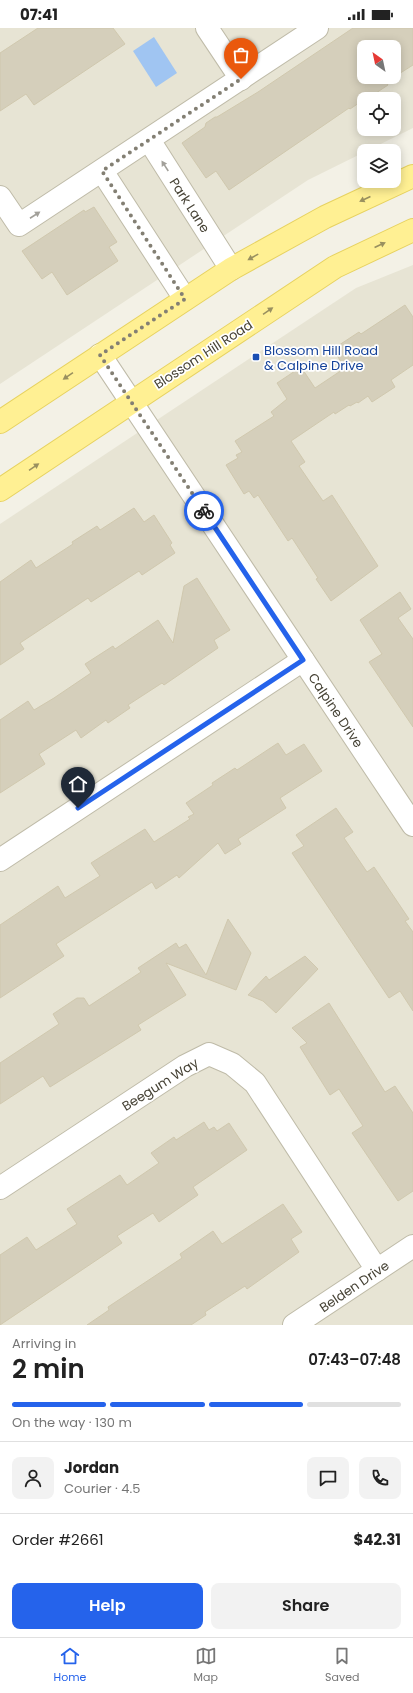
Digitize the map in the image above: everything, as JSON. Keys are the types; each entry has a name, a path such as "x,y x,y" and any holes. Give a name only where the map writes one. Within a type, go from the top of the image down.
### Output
{"main road":[{"path":"0,422 231,269 325,217 413,176"},
{"name":"Blossom Hill Road","path":"0,490 335,267 413,230"}],"street":[{"path":"207,28 241,79"},
{"path":"0,197 19,226 317,28"},
{"name":"Park Lane","path":"149,140 231,269"},
{"path":"102,171 185,299"},
{"name":"Calpine Drive","path":"100,355 413,825"},
{"path":"0,860 303,660"},
{"name":"Beegum Way","path":"0,1188 185,1066 209,1054 232,1064 255,1083 377,1270"},
{"name":"Belden Drive","path":"294,1325 413,1246"}],"shaded area":[{"path":"0,28 413,28 413,128 401,134 401,92 357,92 357,136 397,136 381,144 357,144 357,156 308,180 0,384"},
{"path":"413,265 413,1325 0,1325 0,524 356,288"}],"water":[{"path":"154,37 177,73 156,87 133,51"}],"building":[{"path":"38,28 113,28 125,44 34,105 26,94 0,111 0,53"},
{"path":"353,28 413,28 413,65 401,73 401,40 357,40 357,84 388,85 378,92 357,92 357,104 350,109 349,108 229,190 216,171 206,178 182,143 205,127 206,123 258,92"},
{"path":"94,207 117,242 109,247 118,261 67,295 52,272 42,279 22,251 84,210 85,212"},
{"path":"405,305 413,317 413,365 391,380 395,387 372,402 368,396 358,403 349,405 335,414 334,412 291,441 305,462 299,466 323,501 332,495 378,566 331,601 292,538 288,541 258,495 254,498 249,491 244,494 226,465 238,458 236,455 242,452 235,441 274,416 271,412 287,399 277,383 301,367 315,388 345,368 333,349 359,332 361,334"},
{"path":"134,508 144,522 154,515 172,543 170,545 175,553 142,575 139,571 91,602 88,598 20,643 24,649 0,665 0,582 31,560 36,568 73,544 72,542 97,526 100,530"},
{"path":"197,578 230,630 214,640 218,648 164,685 162,683 128,705 130,708 108,723 106,720 81,738 76,730 39,754 45,764 0,793 0,720 28,701 34,710 54,698 91,673 85,664 113,646 115,649 158,620 173,643 184,586"},
{"path":"400,592 411,609 398,618 413,639 413,727 369,662 382,654 360,620"},
{"path":"278,743 286,755 304,744 322,771 280,798 286,808 238,839 241,844 225,854 218,843 179,878 177,875 156,889 152,882 56,944 64,956 0,998 0,925 58,886 65,898 100,876 91,863 145,829 154,842 190,819 188,817 194,814 186,803 235,768 237,770"},
{"path":"336,808 353,832 344,838 367,872 374,867 409,919 405,921 413,932 413,1011 400,991 389,998 292,853 304,846 296,835"},
{"path":"228,919 251,953 236,990 166,963 186,995 138,1025 141,1030 50,1087 43,1076 0,1104 0,1063 59,1024 53,1014 77,998 84,998 89,1006 141,972 138,968 176,943 179,948 186,944 206,975"},
{"path":"305,956 318,969 276,1013 263,1001 248,995 266,976 269,980"},
{"path":"329,1003 385,1092 395,1086 413,1113 413,1191 398,1201 352,1133 363,1126 339,1089 330,1095 300,1047 307,1043 292,1028"},
{"path":"204,1122 209,1130 214,1127 217,1131 229,1123 247,1150 193,1187 198,1195 159,1222 153,1213 117,1236 122,1243 0,1325 0,1255 27,1237 36,1250 77,1224 67,1209 120,1175 127,1185 159,1163 151,1153 174,1137 176,1140"},
{"path":"283,1204 302,1232 291,1239 299,1252 247,1289 245,1286 205,1312 206,1315 191,1325 87,1325 109,1310 108,1307 182,1258 180,1254 213,1231 222,1244"}],"way so far":[{"path":"204,511 100,355 185,299 102,171 241,79"}],"place":[{"name":"Blossom Hill Road & Calpine Drive","path":"256,357"}],"route":[{"path":"78,808 303,660 204,511"}]}
